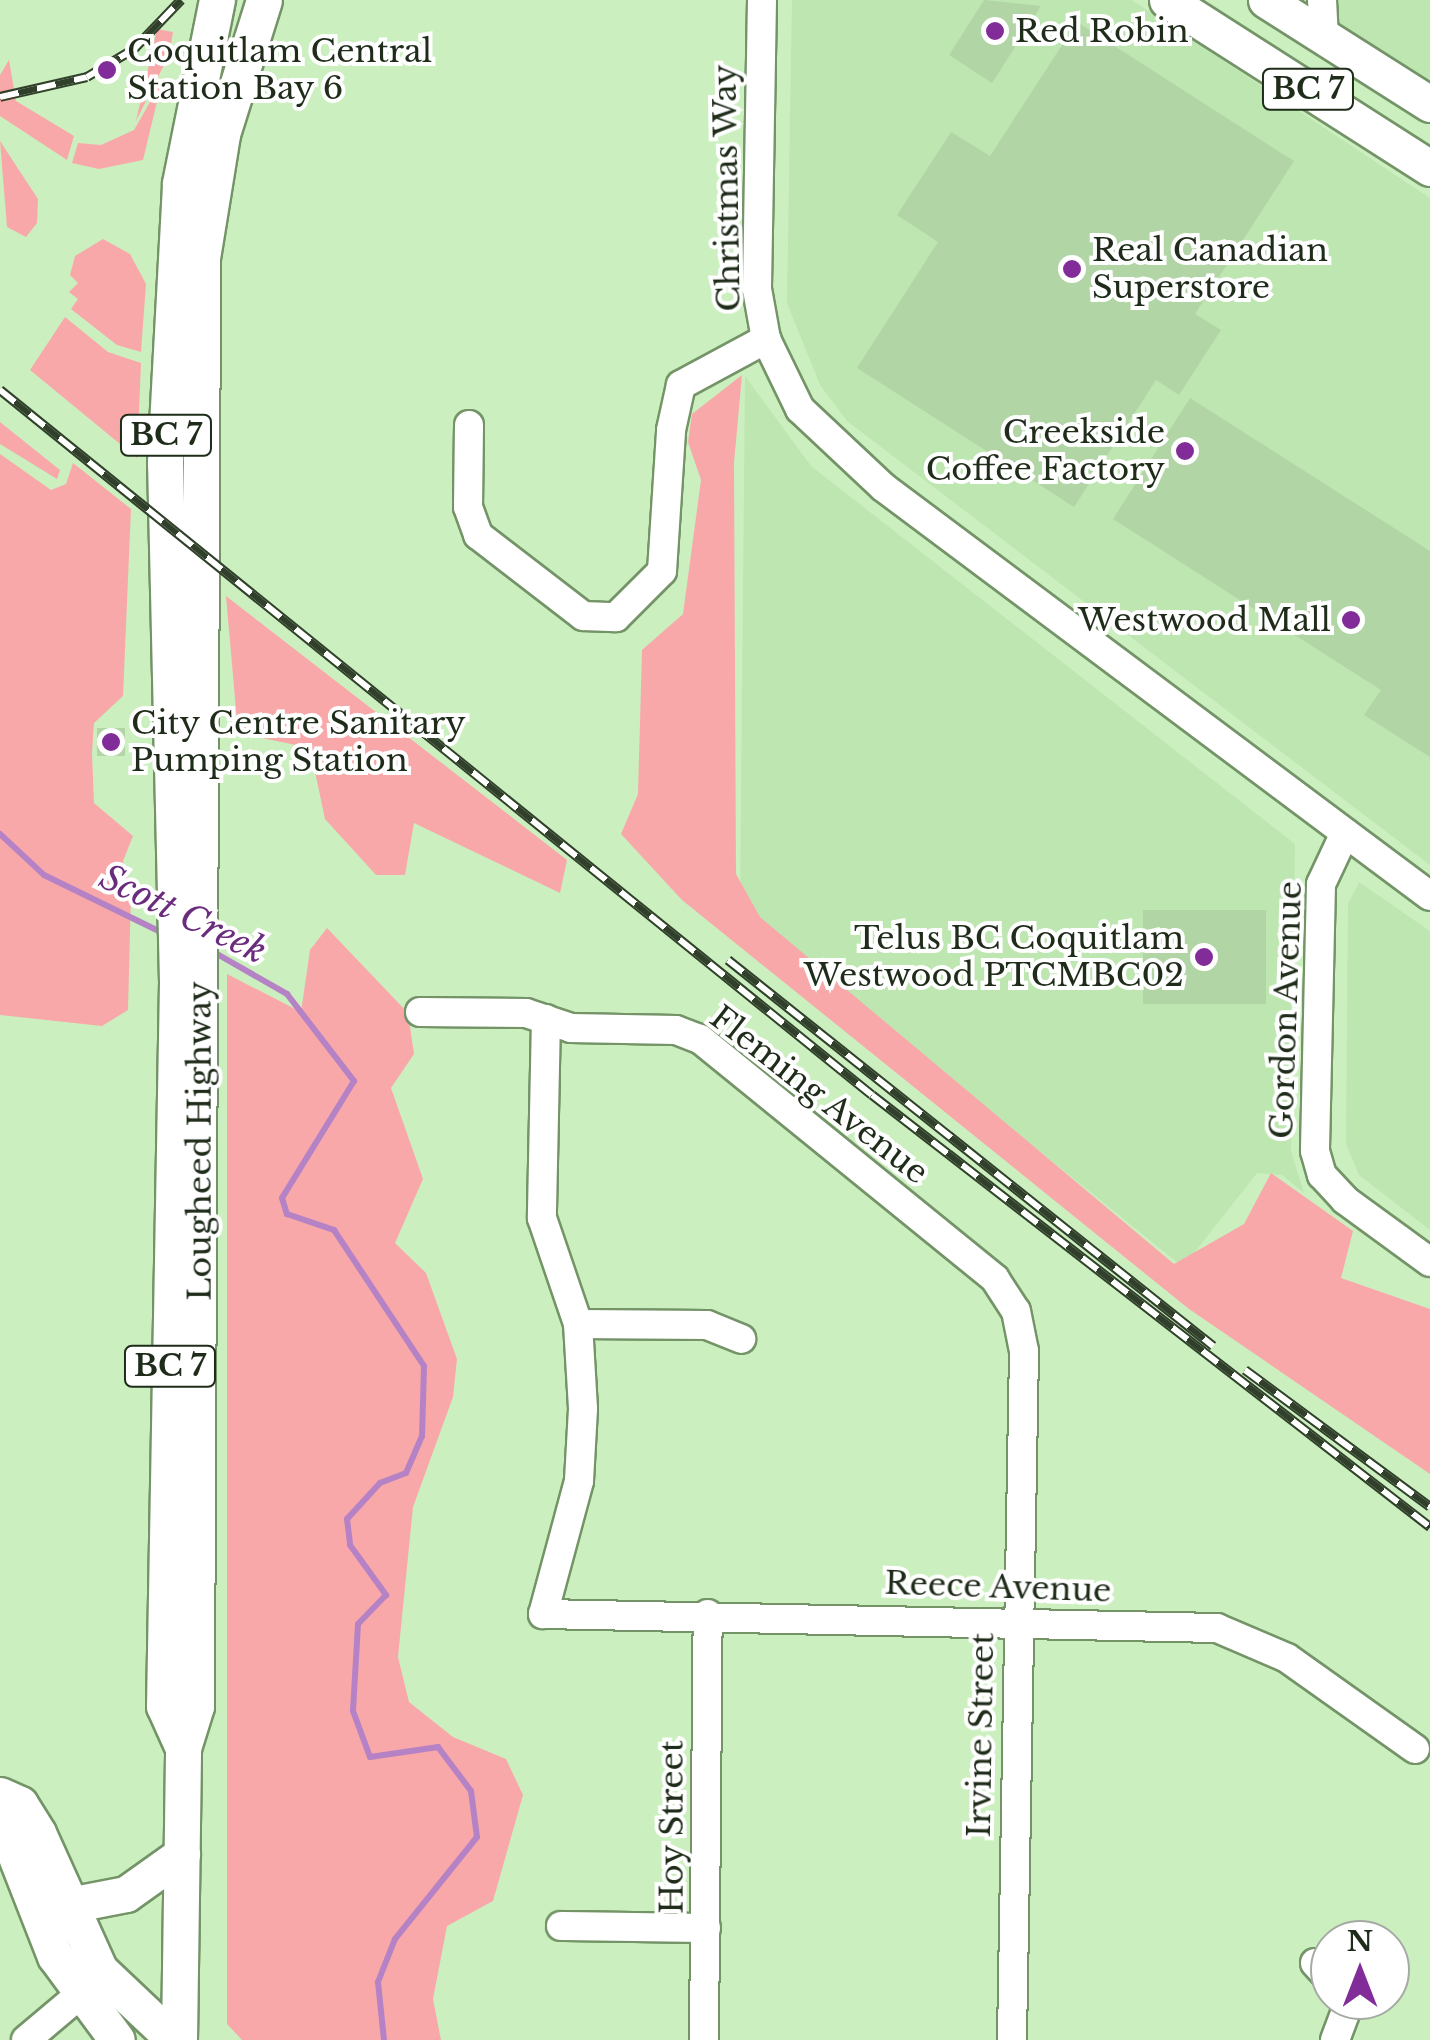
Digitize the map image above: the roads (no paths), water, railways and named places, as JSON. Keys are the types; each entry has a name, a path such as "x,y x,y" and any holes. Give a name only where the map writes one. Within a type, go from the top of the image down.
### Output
{"main road":[{"name":"Lougheed Highway","path":"189,924 170,348 186,133 216,0"},
{"name":"Lougheed Highway","path":"176,2040 182,1748 164,1706 189,987 202,258 222,134 264,0"},
{"name":"BC 7","path":"1167,0 1430,168"},
{"name":"BC 7","path":"1266,0 1430,104"},
{"path":"117,2040 78,1996 38,1919 0,1816 0,1795 20,1804 100,1970 176,2040"},
{"path":"69,1905 126,1894 182,1854"}],"street":[{"name":"Christmas Way","path":"762,0 756,268 766,338 800,409 842,452 1430,896"},
{"path":"1322,0 1324,36"},
{"path":"469,425 468,507 478,535 583,616 616,617 662,571 674,400 682,385 766,338"},
{"name":"Gordon Avenue","path":"1345,833 1321,884 1316,1151 1322,1175 1345,1200 1430,1262"},
{"name":"Fleming Avenue","path":"420,1012 546,1020 572,1028 676,1030 700,1040 995,1279 1016,1311"},
{"path":"546,1020 542,1218 578,1324 707,1325 740,1339"},
{"name":"Irvine Street","path":"1012,2040 1024,1350 1016,1311"},
{"name":"Reece Avenue","path":"578,1324 580,1481 542,1614 708,1614 1232,1631 1287,1658 1414,1749"},
{"name":"Hoy Street","path":"704,2040 708,1614"},
{"path":"562,1926 706,1928"},
{"path":"26,2040 78,1996"}],"waterway":[{"name":"Scott Creek","path":"0,834 44,875 165,934"},
{"name":"Scott Creek","path":"210,950 287,994 354,1081 282,1198 287,1214 334,1230 424,1366 422,1436 406,1473 380,1483 347,1519 350,1545 386,1595 358,1624 353,1711 370,1757 438,1747 471,1791 477,1837 395,1939 378,1982 384,2040"}],"railway":[{"path":"0,97 87,77 134,49 181,0"},
{"path":"0,390 872,1095 1430,1527"},
{"path":"728,960 1213,1346"},
{"path":"1245,1370 1430,1507"}],"place":[{"name":"Red Robin","path":"995,31"},
{"name":"Coquitlam Central Station Bay 6","path":"107,70"},
{"name":"Real Canadian Superstore","path":"1072,269"},
{"name":"Creekside Coffee Factory","path":"1185,451"},
{"name":"Westwood Mall","path":"1351,620"},
{"name":"City Centre Sanitary Pumping Station","path":"111,742"},
{"name":"Telus BC Coquitlam Westwood PTCMBC02","path":"1204,957"}]}
